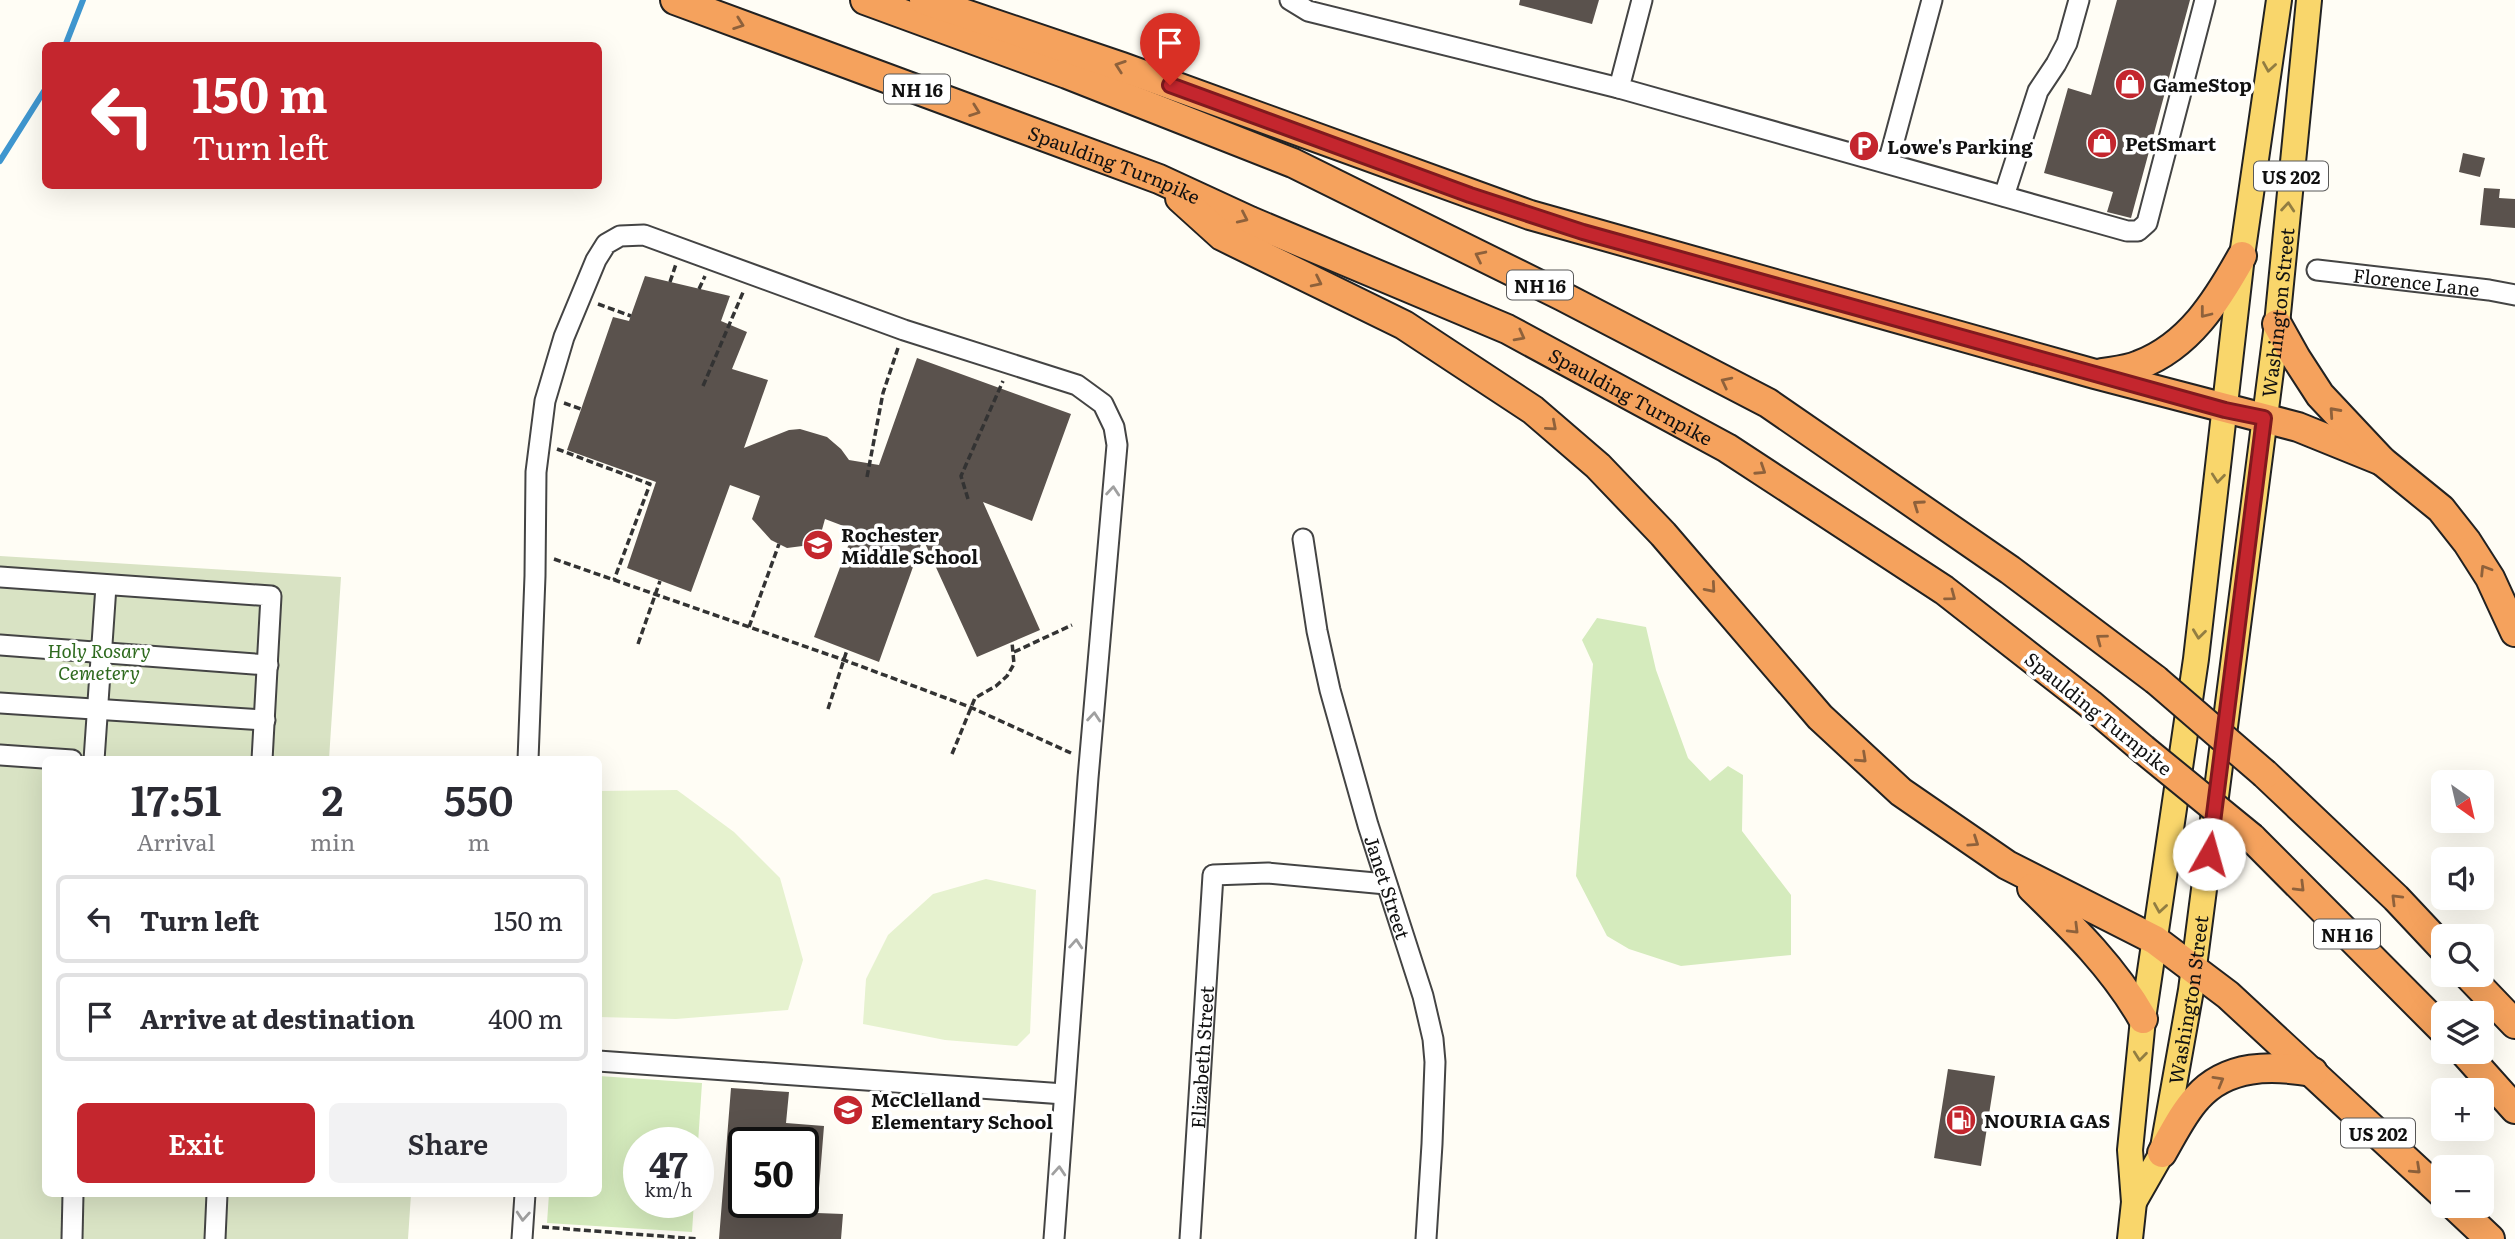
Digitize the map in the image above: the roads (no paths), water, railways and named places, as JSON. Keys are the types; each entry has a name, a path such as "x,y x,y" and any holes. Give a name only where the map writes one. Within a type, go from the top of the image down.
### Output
{"highway":[{"name":"Spaulding Turnpike","path":"675,0 1159,179 1250,221 1507,329 1727,448 1944,590 2090,704 2252,838 2431,1018"},
{"name":"NH 16","path":"865,0 1067,74 1293,163 1562,296 1768,403 1999,562 2156,680 2265,774 2431,936"},
{"path":"924,0 1122,67 1470,195 1543,219 2225,410 2298,427 2382,461"},
{"path":"1159,179 1222,236 1404,325 1533,410 1598,466 1663,534 1812,708 1901,792 2007,864 2155,940"},
{"path":"2095,374 2138,366 2185,337 2225,286 2242,256"},
{"path":"2277,324 2320,395 2382,461 2441,509 2467,542 2490,578 2515,632"},
{"path":"2007,864 2104,961 2128,992 2143,1019"},
{"name":"US 202","path":"2155,940 2228,995 2431,1183"},
{"path":"2480,987 2515,1024"},
{"path":"2476,1064 2515,1109"},
{"path":"2162,1153 2197,1098 2211,1085 2246,1069 2286,1067 2313,1072"},
{"path":"2468,1218 2490,1239"}],"main road":[{"name":"Washington Street","path":"2130,1239 2134,1202 2130,1150 2143,1019 2196,659 2242,256 2279,0"},
{"name":"Washington Street","path":"2134,1202 2162,1153 2194,967 2277,324 2309,0"}],"street":[{"path":"1290,0 1308,11 1619,88 2126,231 2138,231 2147,223 2205,0"},
{"path":"1619,88 1642,0"},
{"path":"1888,163 1932,0"},
{"path":"2004,196 2038,91 2067,43 2079,0"},
{"path":"528,756 536,576 536,471 541,421 556,362 579,298 606,244 620,236 644,235 904,330 1077,385 1103,404 1114,427 1117,445 1054,1239"},
{"name":"Florence Lane","path":"2317,270 2515,295"},
{"name":"Janet Street","path":"1303,538 1317,631 1330,690 1386,884 1423,996 1433,1039 1433,1103 1426,1239"},
{"path":"0,577 271,596 262,756"},
{"path":"94,756 106,586"},
{"path":"0,645 268,664"},
{"path":"0,703 265,720"},
{"path":"0,755 42,758"},
{"name":"Elizabeth Street","path":"1190,1239 1213,876 1268,873 1386,884"},
{"path":"602,1061 1064,1094"},
{"path":"72,1239 73,1197"},
{"path":"215,1239 217,1197"},
{"path":"522,1239 525,1197"}],"waterway":[{"path":"67,42 83,0"},
{"path":"0,161 42,94"}],"place":[{"name":"GameStop","path":"2130,84"},
{"name":"PetSmart","path":"2102,143"},
{"name":"Lowe's Parking","path":"1864,146"},
{"name":"Rochester Middle School","path":"818,545"},
{"name":"McClelland Elementary School","path":"848,1110"},
{"name":"NOURIA GAS","path":"1961,1120"}],"park label":[{"name":"Holy Rosary Cemetery","path":"99,661"}]}
